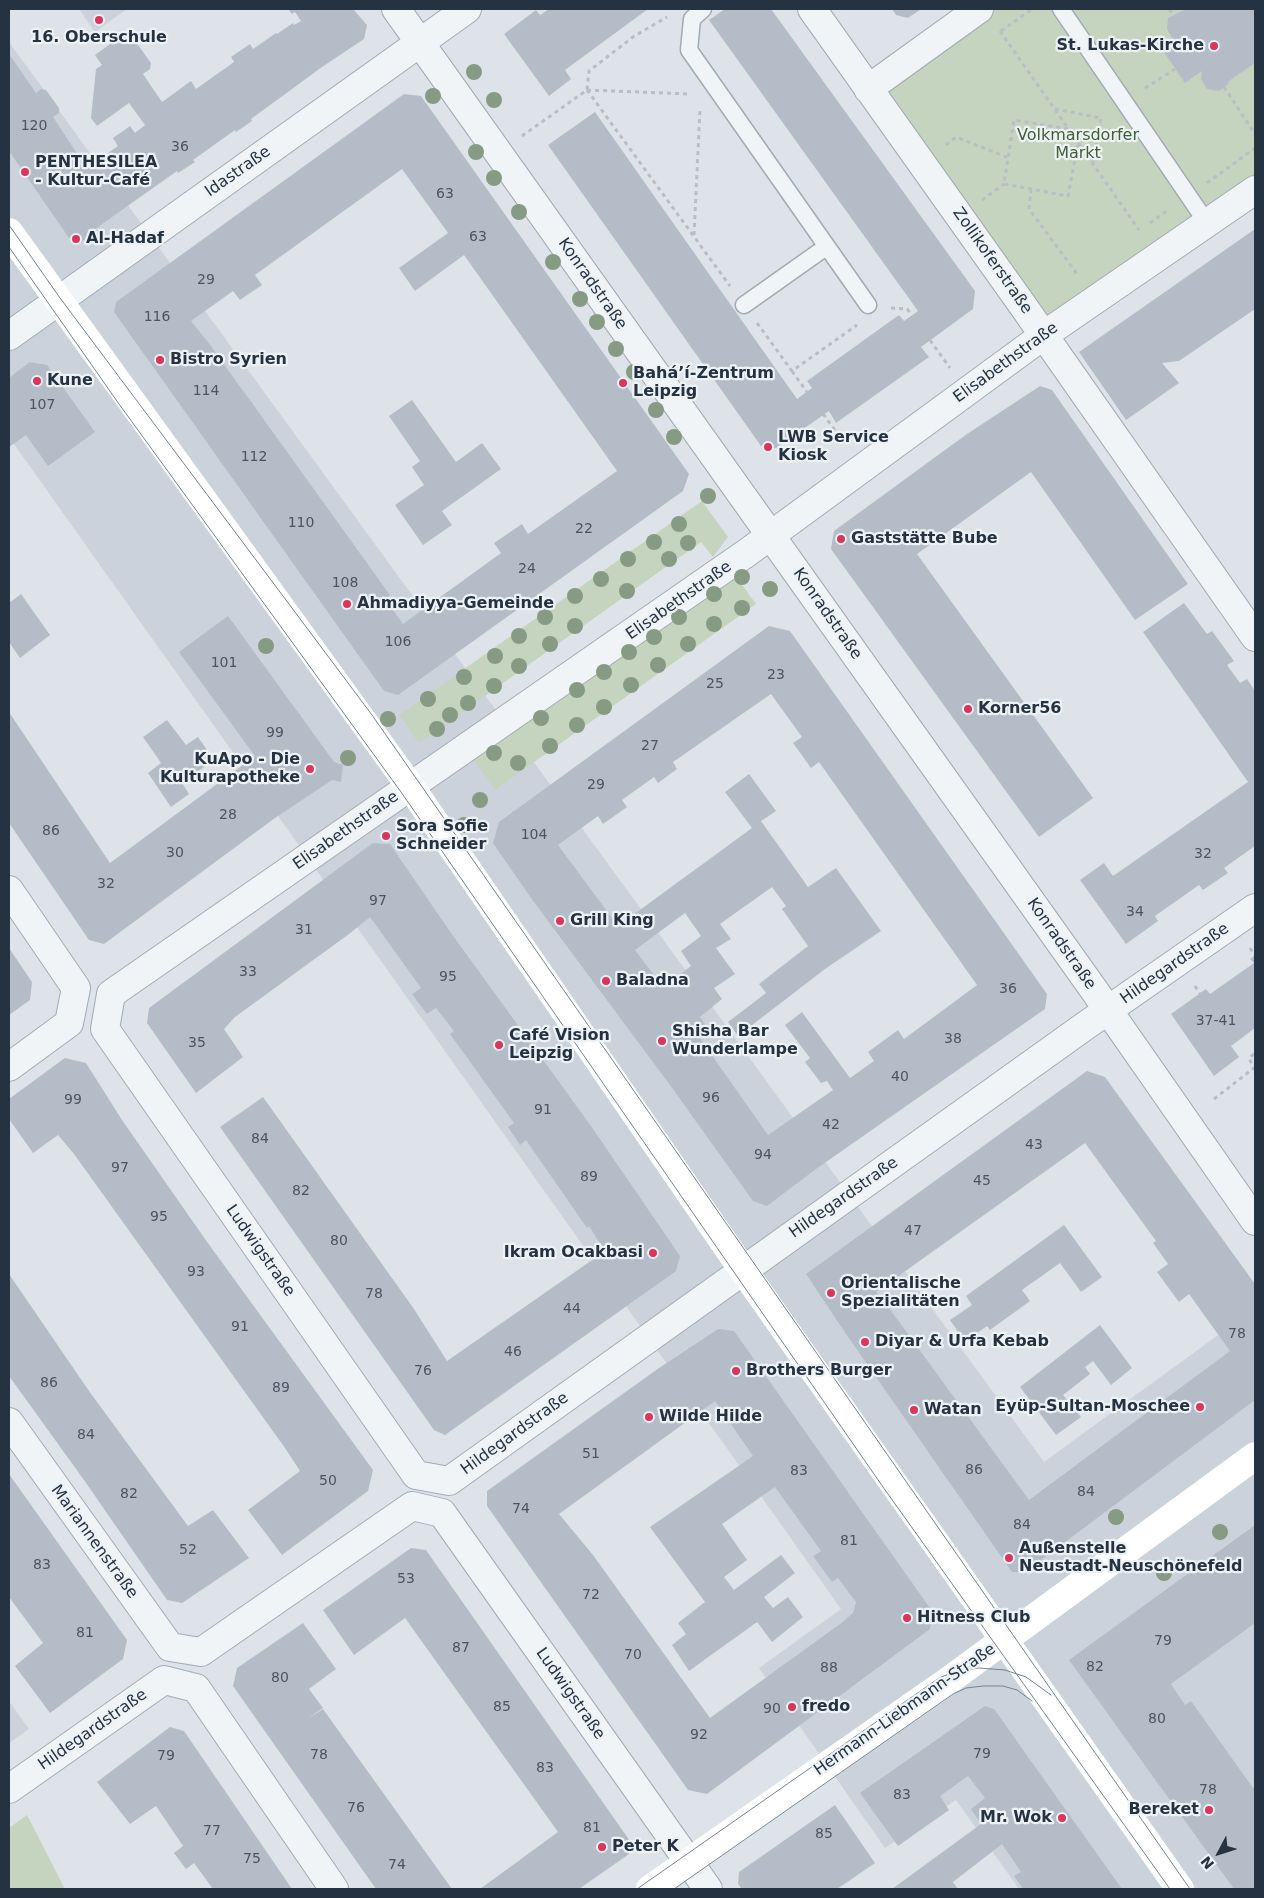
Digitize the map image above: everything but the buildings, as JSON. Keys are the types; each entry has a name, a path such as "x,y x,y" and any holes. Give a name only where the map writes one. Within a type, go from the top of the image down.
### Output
{"main road":[{"path":"9,232 410,786 744,1270 1180,1889"},
{"name":"Hermann-Liebmann-Straße","path":"650,1889 948,1681 1255,1456"}],"street":[{"name":"Konradstraße","path":"396,9 1108,1010 1255,1221"},
{"name":"Idastraße","path":"9,336 467,9"},
{"name":"Zollikoferstraße","path":"812,9 1044,335 1255,637"},
{"path":"868,89 979,9"},
{"name":"Elisabethstraße","path":"108,1011 111,994 771,536 1044,335 1255,190"},
{"path":"9,890 76,988 69,1023 9,1067"},
{"name":"Hildegardstraße","path":"432,1478 449,1481 1108,1010 1255,908"},
{"name":"Ludwigstraße","path":"108,1011 105,1029 122,1054 416,1475 432,1478"},
{"name":"Mariannenstraße","path":"9,1422 170,1647 201,1652 412,1506 425,1510"},
{"name":"Ludwigstraße","path":"425,1510 442,1513 708,1889"},
{"name":"Hildegardstraße","path":"9,1789 164,1680 196,1688 334,1889"}],"lane":[{"path":"1061,9 1207,223"},
{"path":"702,10 692,19 689,50 708,91 826,247 868,306"},
{"path":"744,305 826,247"}],"path":[{"path":"702,10 681,9 633,37 589,71 588,90 807,392"},
{"path":"1169,9 1173,14"},
{"path":"1000,32 1140,230"},
{"path":"1224,87 1255,134"},
{"path":"498,152 588,90 708,91 694,236"},
{"path":"1055,109 1100,118 1092,163"},
{"path":"1069,129 1014,120 1004,184 1068,196 1078,142"},
{"path":"921,162 956,138 1009,158"},
{"path":"1031,189 1029,209 1077,274"},
{"path":"792,371 858,324 868,306 907,309 912,315"},
{"path":"823,414 862,469"},
{"path":"1214,1099 1254,1068 1248,1058 1255,1053"}],"shaded area":[{"name":"16. Oberschule","path":"79,9 127,9 95,32"},
{"path":"9,42 1044,1462 1255,1308 1255,1889 1019,1889 956,1800 885,1848 759,1668 841,1609 9,437"},
{"path":"9,1701 29,1729 9,1743"}],"green space":[{"name":"Volkmarsdorfer Markt","path":"979,9 1255,9 1255,190 1044,335 868,89"},
{"path":"702,501 728,537 713,557 701,542 419,743 399,715"},
{"path":"734,574 756,604 495,790 474,760"},
{"path":"27,1815 65,1889 9,1889 9,1828"}],"tram line":[{"path":"9,225 60,298 372,715 1190,1889"},
{"path":"9,247 119,404 401,792 883,1487 1170,1889"},
{"path":"637,1889 939,1678 956,1671 979,1668 1005,1670 1026,1677 1051,1695"},
{"path":"674,1889 953,1694 966,1688 1003,1686 1017,1690 1032,1701"}],"place":[{"name":"16. Oberschule","path":"99,20"},
{"name":"St. Lukas-Kirche","path":"1214,46"},
{"name":"PENTHESILEA - Kultur-Café","path":"25,172"},
{"name":"Al-Hadaf","path":"76,239"},
{"name":"Bistro Syrien","path":"160,360"},
{"name":"Kune","path":"37,381"},
{"name":"Bahá’í-Zentrum Leipzig","path":"623,383"},
{"name":"LWB Service Kiosk","path":"768,447"},
{"name":"Gaststätte Bube","path":"841,539"},
{"name":"Ahmadiyya-Gemeinde","path":"347,604"},
{"name":"Korner56","path":"968,709"},
{"name":"KuApo - Die Kulturapotheke","path":"310,769"},
{"name":"Sora Sofie Schneider","path":"386,836"},
{"name":"Grill King","path":"560,921"},
{"name":"Baladna","path":"606,981"},
{"name":"Shisha Bar Wunderlampe","path":"662,1041"},
{"name":"Café Vision Leipzig","path":"499,1045"},
{"name":"Ikram Ocakbasi","path":"653,1253"},
{"name":"Orientalische Spezialitäten","path":"831,1293"},
{"name":"Diyar & Urfa Kebab","path":"865,1342"},
{"name":"Brothers Burger","path":"736,1371"},
{"name":"Eyüp-Sultan-Moschee","path":"1200,1407"},
{"name":"Watan","path":"914,1410"},
{"name":"Wilde Hilde","path":"649,1417"},
{"name":"Außenstelle Neustadt-Neuschönefeld","path":"1009,1558"},
{"name":"Hitness Club","path":"907,1618"},
{"name":"fredo","path":"792,1707"},
{"name":"Bereket","path":"1209,1810"},
{"name":"Mr. Wok","path":"1062,1818"},
{"name":"Peter K","path":"602,1847"}]}
